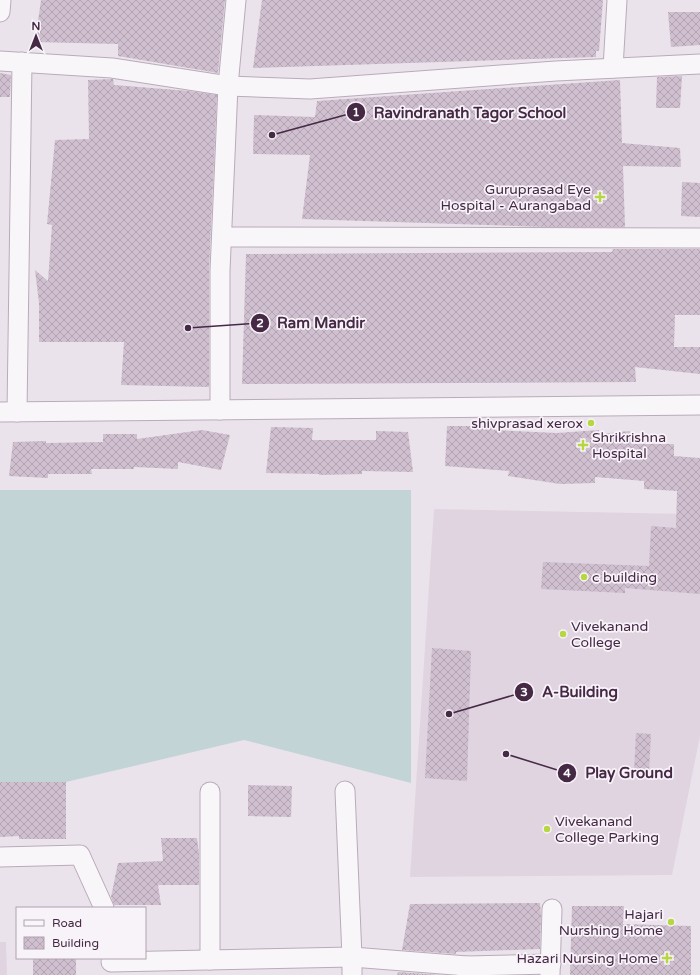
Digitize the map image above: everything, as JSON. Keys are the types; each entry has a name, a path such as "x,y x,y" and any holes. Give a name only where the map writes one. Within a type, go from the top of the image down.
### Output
{"street":[{"path":"0,12 2,0"},
{"path":"220,410 220,271 228,86 236,0"},
{"path":"613,68 617,0"},
{"path":"0,61 112,68 228,86 310,89 556,71 700,64"},
{"path":"22,62 9,412 700,405"},
{"path":"222,237 700,238"},
{"path":"345,791 352,966"},
{"path":"210,792 210,960"},
{"path":"0,857 80,855 104,907"},
{"path":"110,965 210,960 467,970 550,969 552,909"}],"shaded area":[{"path":"0,490 411,490 411,783 244,740 66,782 0,782"},
{"name":"Vivekanand College","path":"434,509 688,514 700,552 700,736 672,875 410,877"},
{"path":"0,942 6,942 7,975 0,975"}],"building":[{"path":"41,0 225,0 218,73 118,56 118,44 35,42"},
{"path":"262,0 603,0 599,51 596,51 596,57 253,68"},
{"path":"668,12 700,12 700,45 671,47"},
{"path":"0,73 11,75 10,97 0,97"},
{"path":"682,76 680,108 656,108 657,77"},
{"path":"113,79 114,85 189,91 217,95 209,271 209,387 121,385 124,342 39,342 39,303 35,270 48,281 52,225 47,224 55,140 89,139 88,80"},
{"path":"620,80 622,143 680,148 681,167 623,166 625,227 545,227 302,219 310,155 253,154 254,115 315,117 317,101"},
{"path":"682,182 700,183 700,217 681,216"},
{"path":"613,249 700,249 700,315 675,315 674,347 700,347 700,374 635,367 636,382 242,384 246,254 612,252"},
{"path":"447,426 494,426 495,430 557,433 599,430 598,434 630,431 632,444 674,444 674,456 700,458 700,594 625,588 625,593 541,589 543,562 649,566 651,526 676,528 677,491 644,489 644,481 595,477 595,483 560,484 508,476 509,471 445,466"},
{"path":"271,427 313,428 312,440 376,440 376,431 408,432 413,472 362,471 362,474 319,475 266,473"},
{"path":"202,430 230,435 221,470 178,462 178,469 134,467 134,469 91,469 92,474 48,474 48,478 9,476 13,442 103,442 103,434 137,434 137,439"},
{"path":"432,648 471,651 467,781 425,778"},
{"path":"636,733 651,734 649,772 634,772"},
{"path":"0,782 66,782 66,839 19,839 19,836 0,837"},
{"path":"248,785 292,786 291,817 248,816"},
{"path":"161,838 197,838 199,853 199,885 158,885 161,905 114,905 111,897 118,863 163,861"},
{"path":"540,903 540,949 456,952 456,954 402,950 410,904"},
{"path":"572,906 624,906 623,924 691,926 691,975 570,975"},
{"path":"33,959 76,959 76,975 33,975"},
{"path":"398,972 441,975 397,975"}],"place":[{"name":"Ravindranath Tagor School","path":"272,135"},
{"name":"Guruprasad Eye Hospital - Aurangabad","path":"600,197"},
{"name":"Ram Mandir","path":"188,328"},
{"name":"shivprasad xerox","path":"591,423"},
{"name":"Shrikrishna Hospital","path":"583,445"},
{"name":"c building","path":"584,577"},
{"name":"Vivekanand College","path":"563,634"},
{"name":"A-Building","path":"449,714"},
{"name":"Play Ground","path":"506,754"},
{"name":"Vivekanand College Parking","path":"547,829"},
{"name":"Hajari Nurshing Home","path":"671,922"},
{"name":"Hazari Nursing Home","path":"667,958"}]}
